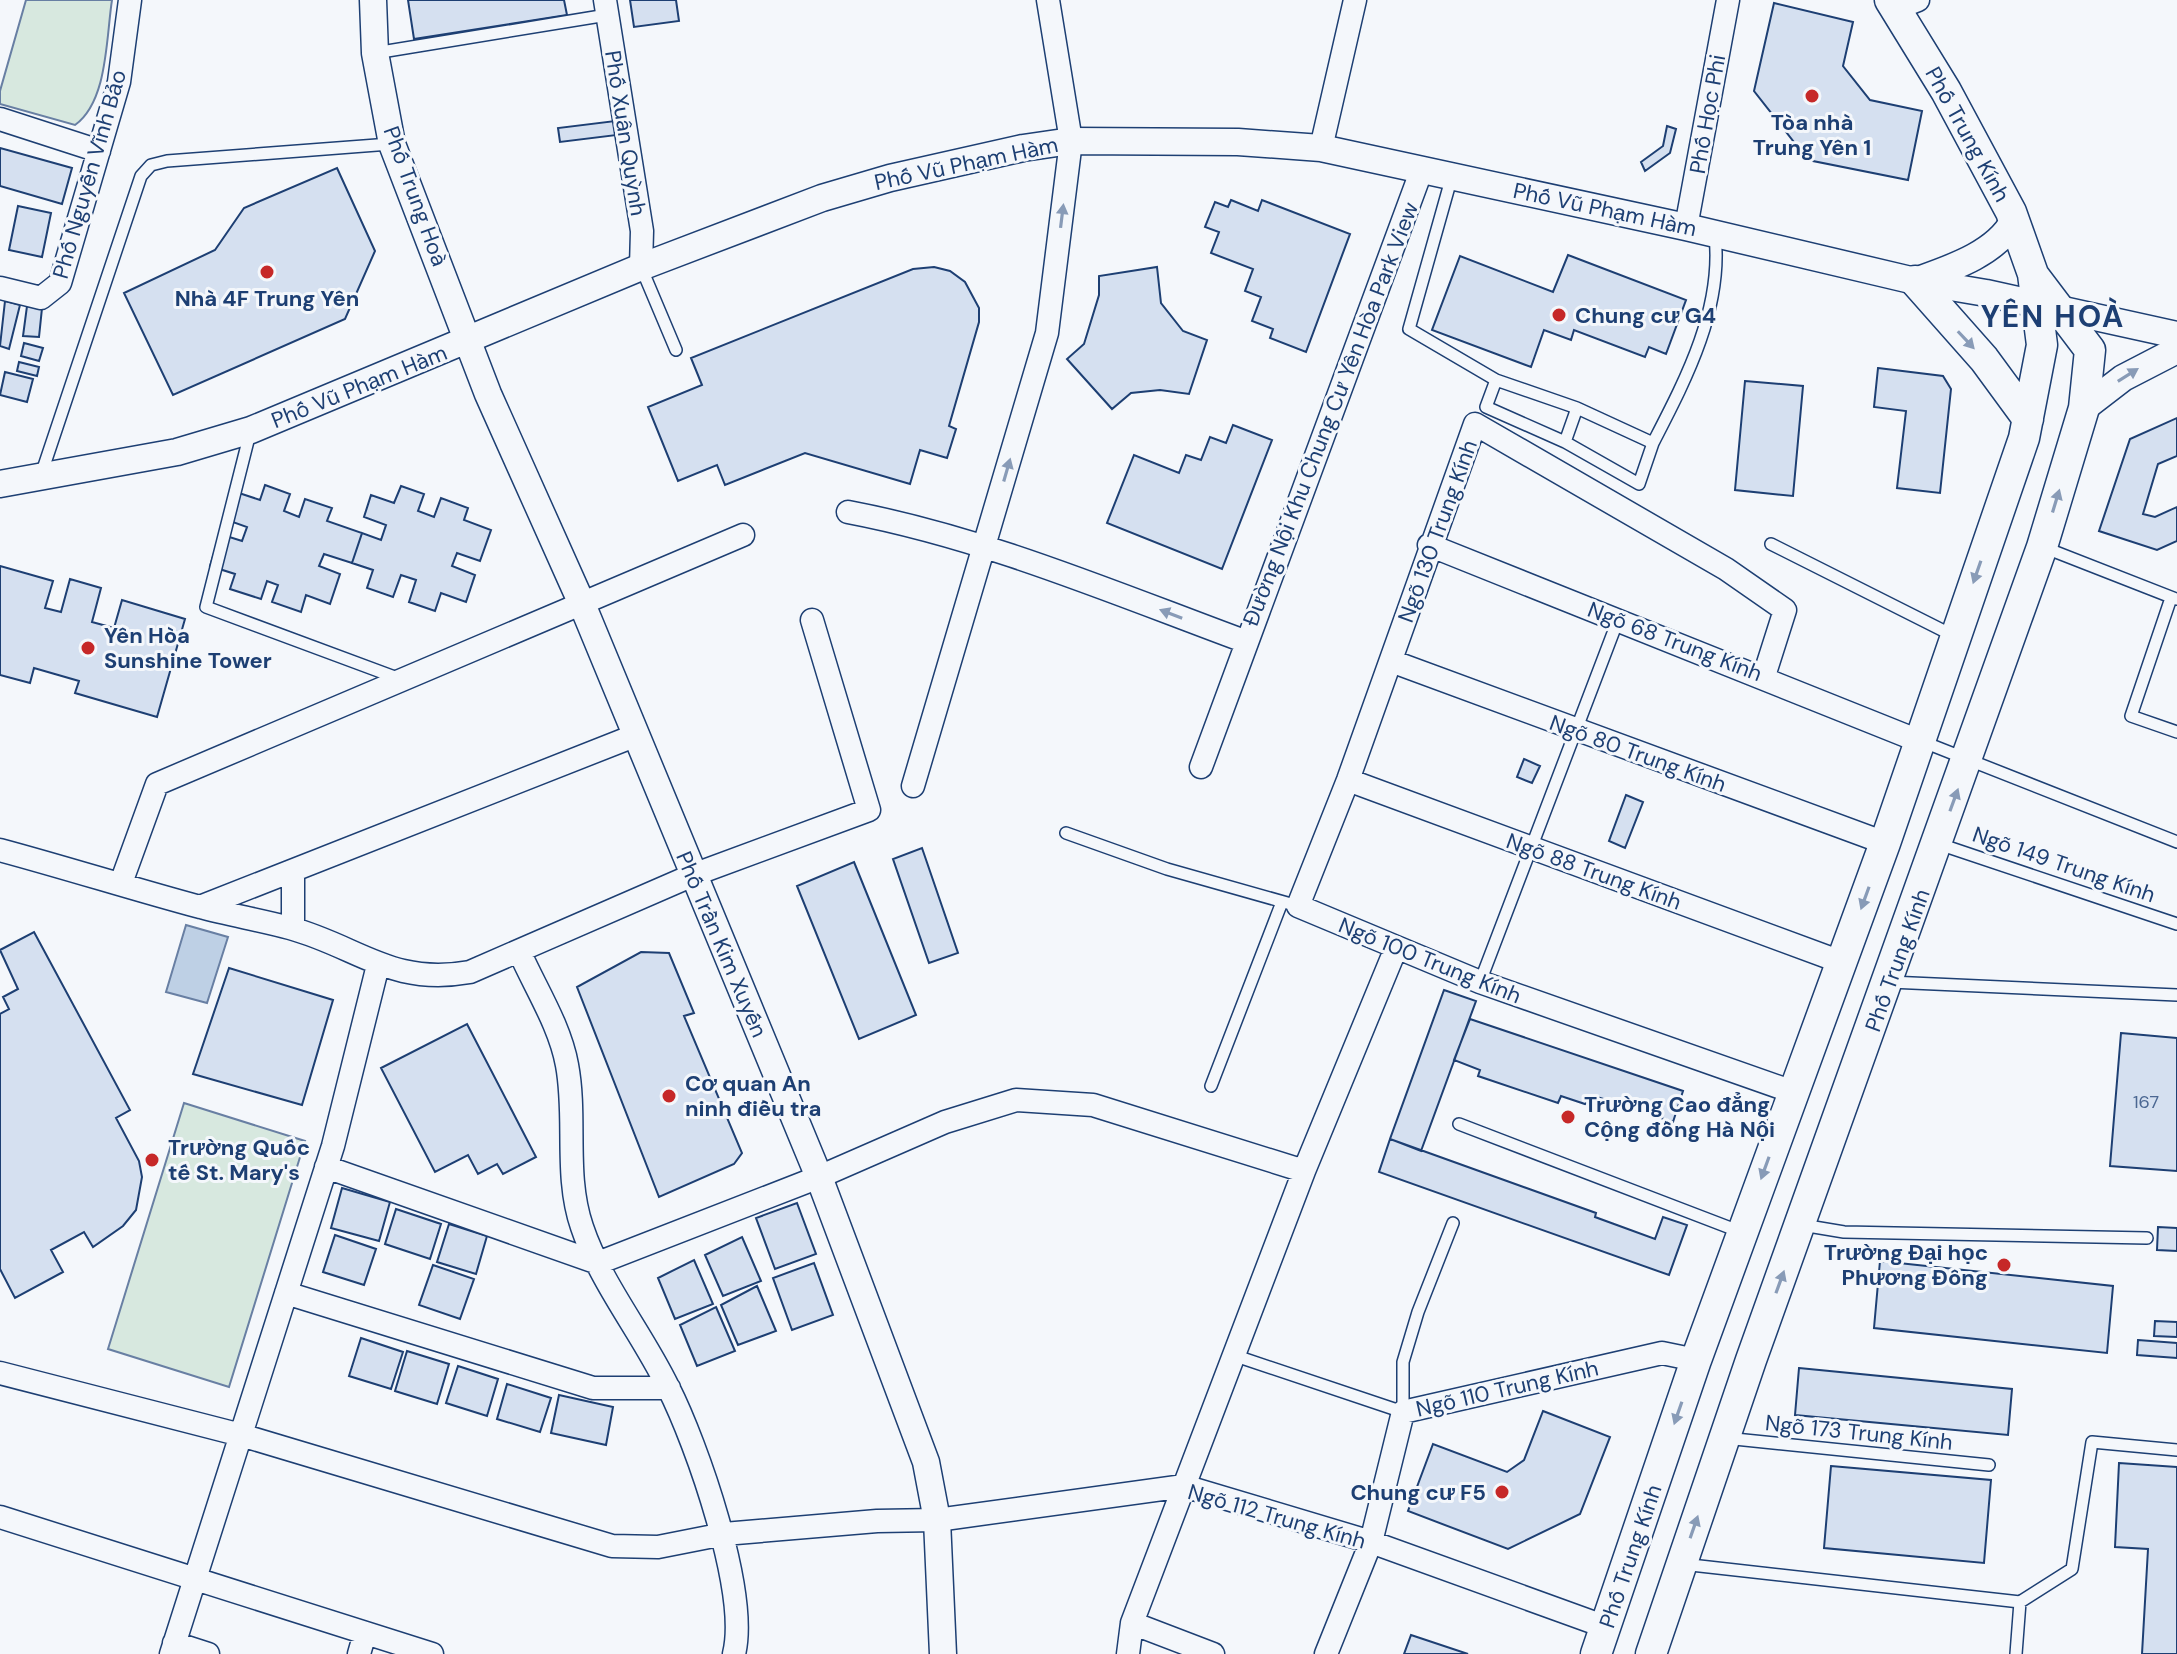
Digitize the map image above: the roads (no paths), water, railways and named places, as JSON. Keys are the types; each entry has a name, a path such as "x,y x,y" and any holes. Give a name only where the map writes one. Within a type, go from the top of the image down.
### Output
{"main road":[{"name":"Phố Trung Kính","path":"1651,1654 1724,1438 1969,758 2042,547 2084,408 2090,350 2050,310 2033,274 2014,220 1901,3"},
{"path":"1915,281 1984,359 2028,419"},
{"name":"Phố Trung Kính","path":"1601,1640 1741,1232 1885,843 2028,419 2050,310"}],"street":[{"name":"Phố Nguyễn Vĩnh Bảo","path":"0,288 41,298 60,283 119,82 130,0"},
{"name":"Phố Trung Hoà","path":"373,0 375,53 392,144 449,286 467,342"},
{"path":"913,786 1047,333 1071,141 1048,0"},
{"path":"1321,148 1355,0"},
{"name":"Phố Học Phi","path":"1686,227 1728,0"},
{"name":"Phố Xuân Quỳnh","path":"606,7 642,231 641,267"},
{"path":"0,119 99,151"},
{"name":"Phố Vũ Phạm Hàm","path":"0,484 177,452 251,430 641,267 849,190 1023,148 1071,141 1238,142 1321,148 1686,227 1915,281 1986,293 2050,310 2177,335"},
{"name":"Đường Nội Khu Chung Cư Yên Hòa Park View","path":"848,512 916,525 985,544 1244,641 1422,169"},
{"path":"1915,281 1948,270 1998,242 2014,220"},
{"name":"Phố Trần Kim Xuyến","path":"467,342 582,604 819,1177 926,1462 937,1520 943,1654"},
{"path":"2084,408 2123,378 2177,350"},
{"name":"Ngõ 130 Trung Kính","path":"1290,904 1348,780 1429,545 1481,416 1726,569 1785,610 1764,676"},
{"path":"121,883 157,784 743,535"},
{"name":"Ngõ 68 Trung Kính","path":"1429,545 1764,676 1919,741"},
{"path":"0,850 200,907 293,928 378,965 412,975 439,978 470,972 520,953 693,875 869,810 812,620"},
{"path":"1201,767 1244,641"},
{"name":"Ngõ 80 Trung Kính","path":"1391,661 1885,843"},
{"path":"200,907 634,736"},
{"name":"Ngõ 88 Trung Kính","path":"1348,780 1841,962"},
{"path":"293,872 293,928"},
{"name":"Ngõ 100 Trung Kính","path":"1290,904 1480,982 1793,1092"},
{"path":"1128,1654 1132,1623 1233,1355 1304,1171 1396,948"},
{"path":"520,953 558,1035 567,1063 573,1195 582,1229 669,1388 724,1534 738,1637 734,1654"},
{"path":"208,1654 173,1648 326,1167 378,965"},
{"path":"326,1167 598,1263 819,1177 945,1122 1016,1100 1093,1105 1304,1171"},
{"path":"286,1293 593,1388 669,1388"},
{"name":"Ngõ 110 Trung Kính","path":"1326,1654 1371,1542 1403,1412 1662,1353 1696,1360"},
{"name":"Ngõ 112 Trung Kính","path":"0,1373 241,1435 612,1546 658,1547 724,1534 877,1521 937,1520 1184,1486 1371,1542 1601,1640"},
{"path":"0,1517 195,1578 362,1644 432,1654"},
{"path":"1132,1623 1213,1654"}],"lane":[{"path":"375,53 606,7"},
{"path":"39,479 141,176 151,165 167,161 392,144"},
{"path":"1452,175 1409,329 1496,380 1577,408 1653,443"},
{"path":"1496,380 1481,416 1565,442 1639,484 1653,443 1701,342 1719,266 1715,234"},
{"path":"641,267 676,350"},
{"path":"1565,442 1577,408"},
{"path":"251,430 206,607 404,680"},
{"path":"1771,544 1954,637"},
{"path":"2042,547 2174,599 2131,716 2177,732"},
{"path":"1480,982 1619,619"},
{"path":"1919,741 2177,842"},
{"name":"Ngõ 100 Trung Kính","path":"1066,833 1167,869 1290,904"},
{"name":"Ngõ 149 Trung Kính","path":"1938,844 2177,924"},
{"path":"1211,1086 1290,904"},
{"path":"1889,982 2177,995"},
{"path":"1459,1124 1741,1232"},
{"path":"1233,1355 1403,1412 1403,1362 1418,1312 1453,1223"},
{"path":"1801,1225 1844,1232 2147,1238"},
{"name":"Ngõ 173 Trung Kính","path":"1724,1438 1989,1465"},
{"path":"1681,1564 2020,1602 2072,1569 2092,1442 2177,1450"},
{"path":"2016,1654 2020,1602"}],"water":[{"path":"186,925 228,937 207,1003 166,992"}],"place":[{"name":"Tòa nhà Trung Yên 1","path":"1812,96"},
{"name":"Nhà 4F Trung Yên","path":"267,272"},
{"name":"Chung cư G4","path":"1559,315"},
{"name":"Yên Hòa Sunshine Tower","path":"88,648"},
{"name":"Cơ quan An ninh điều tra","path":"669,1096"},
{"name":"Trường Cao đẳng Cộng đồng Hà Nội","path":"1568,1117"},
{"name":"Trường Quốc tế St. Mary's","path":"152,1160"},
{"name":"Trường Đại học Phương Đông","path":"2004,1265"},
{"name":"Chung cư F5","path":"1502,1492"}],"district":[{"name":"YÊN HOÀ","path":"2053,317"}]}
